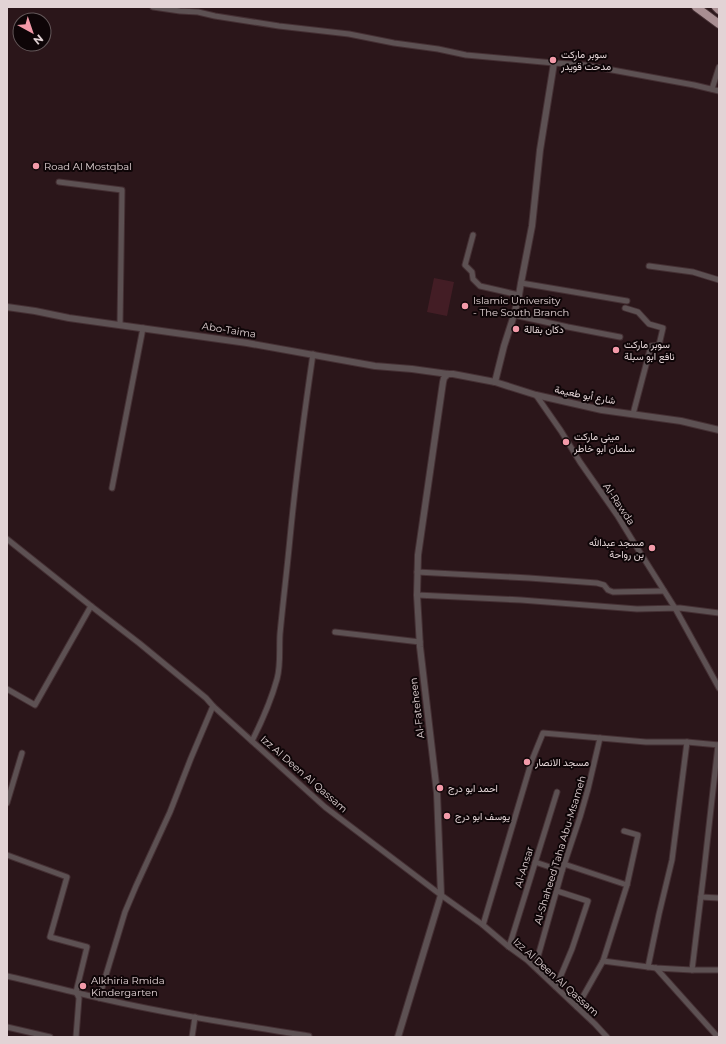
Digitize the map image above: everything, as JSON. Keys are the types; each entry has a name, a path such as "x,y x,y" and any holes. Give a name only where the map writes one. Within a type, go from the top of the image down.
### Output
{"highway":[{"path":"696,7 719,24"},
{"path":"716,7 719,10"}],"street":[{"path":"154,7 180,11 197,9 215,16 279,26 353,34 394,43 466,54 586,65 719,91"},
{"path":"495,382 519,296 532,226 540,150 554,63"},
{"path":"712,89 719,67"},
{"path":"59,182 122,190 120,325"},
{"path":"473,235 465,265 472,272 473,279 480,286 519,296"},
{"path":"649,266 692,272 719,280"},
{"path":"521,283 627,301"},
{"name":"Abo-Taima","path":"7,307 69,318 247,342 375,366 448,374"},
{"path":"625,308 638,312 649,324 663,328 659,346 651,346 633,414"},
{"path":"514,315 620,337"},
{"path":"112,488 143,328"},
{"path":"252,741 266,712 279,668 279,650 290,530 313,354"},
{"name":"شارع أبو طعيمة","path":"448,374 495,382 536,395 602,410 681,421 719,430"},
{"name":"Al-Fateheen","path":"398,1037 441,895 437,793 420,642 417,572 418,549 443,382 444,378 448,374"},
{"name":"Al-Rawda","path":"536,395 617,515 675,608 719,688"},
{"name":"Izz Al Deen Al Qassam","path":"7,539 206,698 325,807 441,895 484,925 535,967 607,1037"},
{"path":"417,572 597,583 604,585 608,590 613,592 664,591"},
{"path":"417,595 521,600 637,610 680,608 719,613"},
{"path":"7,689 35,705 91,606"},
{"path":"335,632 420,642"},
{"path":"99,998 125,912 138,880 170,812 213,706"},
{"path":"484,925 532,760 543,733 646,742 687,742 719,745 692,970"},
{"name":"Al-Shaheed Taha Abu-Msameh","path":"535,967 564,864 588,789 600,738"},
{"path":"648,967 658,914 672,860 687,742"},
{"path":"7,802 9,787 22,753"},
{"name":"Al-Ansar","path":"509,947 557,792"},
{"path":"577,1007 603,961 627,885 638,835 624,831"},
{"path":"7,856 67,876 50,936 87,947 76,992 80,998 76,1037"},
{"path":"535,862 562,871"},
{"path":"564,864 627,885"},
{"path":"556,987 572,949 588,901 557,891"},
{"path":"701,897 719,898"},
{"path":"603,961 656,968 719,970"},
{"path":"656,968 716,1035 716,1037"},
{"path":"7,976 99,998 195,1017 309,1036"},
{"path":"192,1037 195,1017"},
{"path":"7,1026 50,1037"}],"shaded area":[{"path":"434,278 454,282 447,316 427,312"}],"place":[{"name":"سوبر ماركت مدحت قويدر","path":"553,60"},
{"name":"Road Al Mostqbal","path":"36,166"},
{"name":"Islamic University - The South Branch","path":"465,306"},
{"name":"دكان بقالة","path":"516,329"},
{"name":"سوبر ماركت نافع ابو سبلة","path":"616,350"},
{"name":"ميني ماركت سلمان ابو خاطر","path":"566,442"},
{"name":"مسجد عبدالله بن رواحة","path":"652,548"},
{"name":"مسجد الانصار","path":"527,762"},
{"name":"احمد ابو درج","path":"440,788"},
{"name":"يوسف ابو درج","path":"447,816"},
{"name":"Alkhiria Rmida Kindergarten","path":"83,986"}]}
